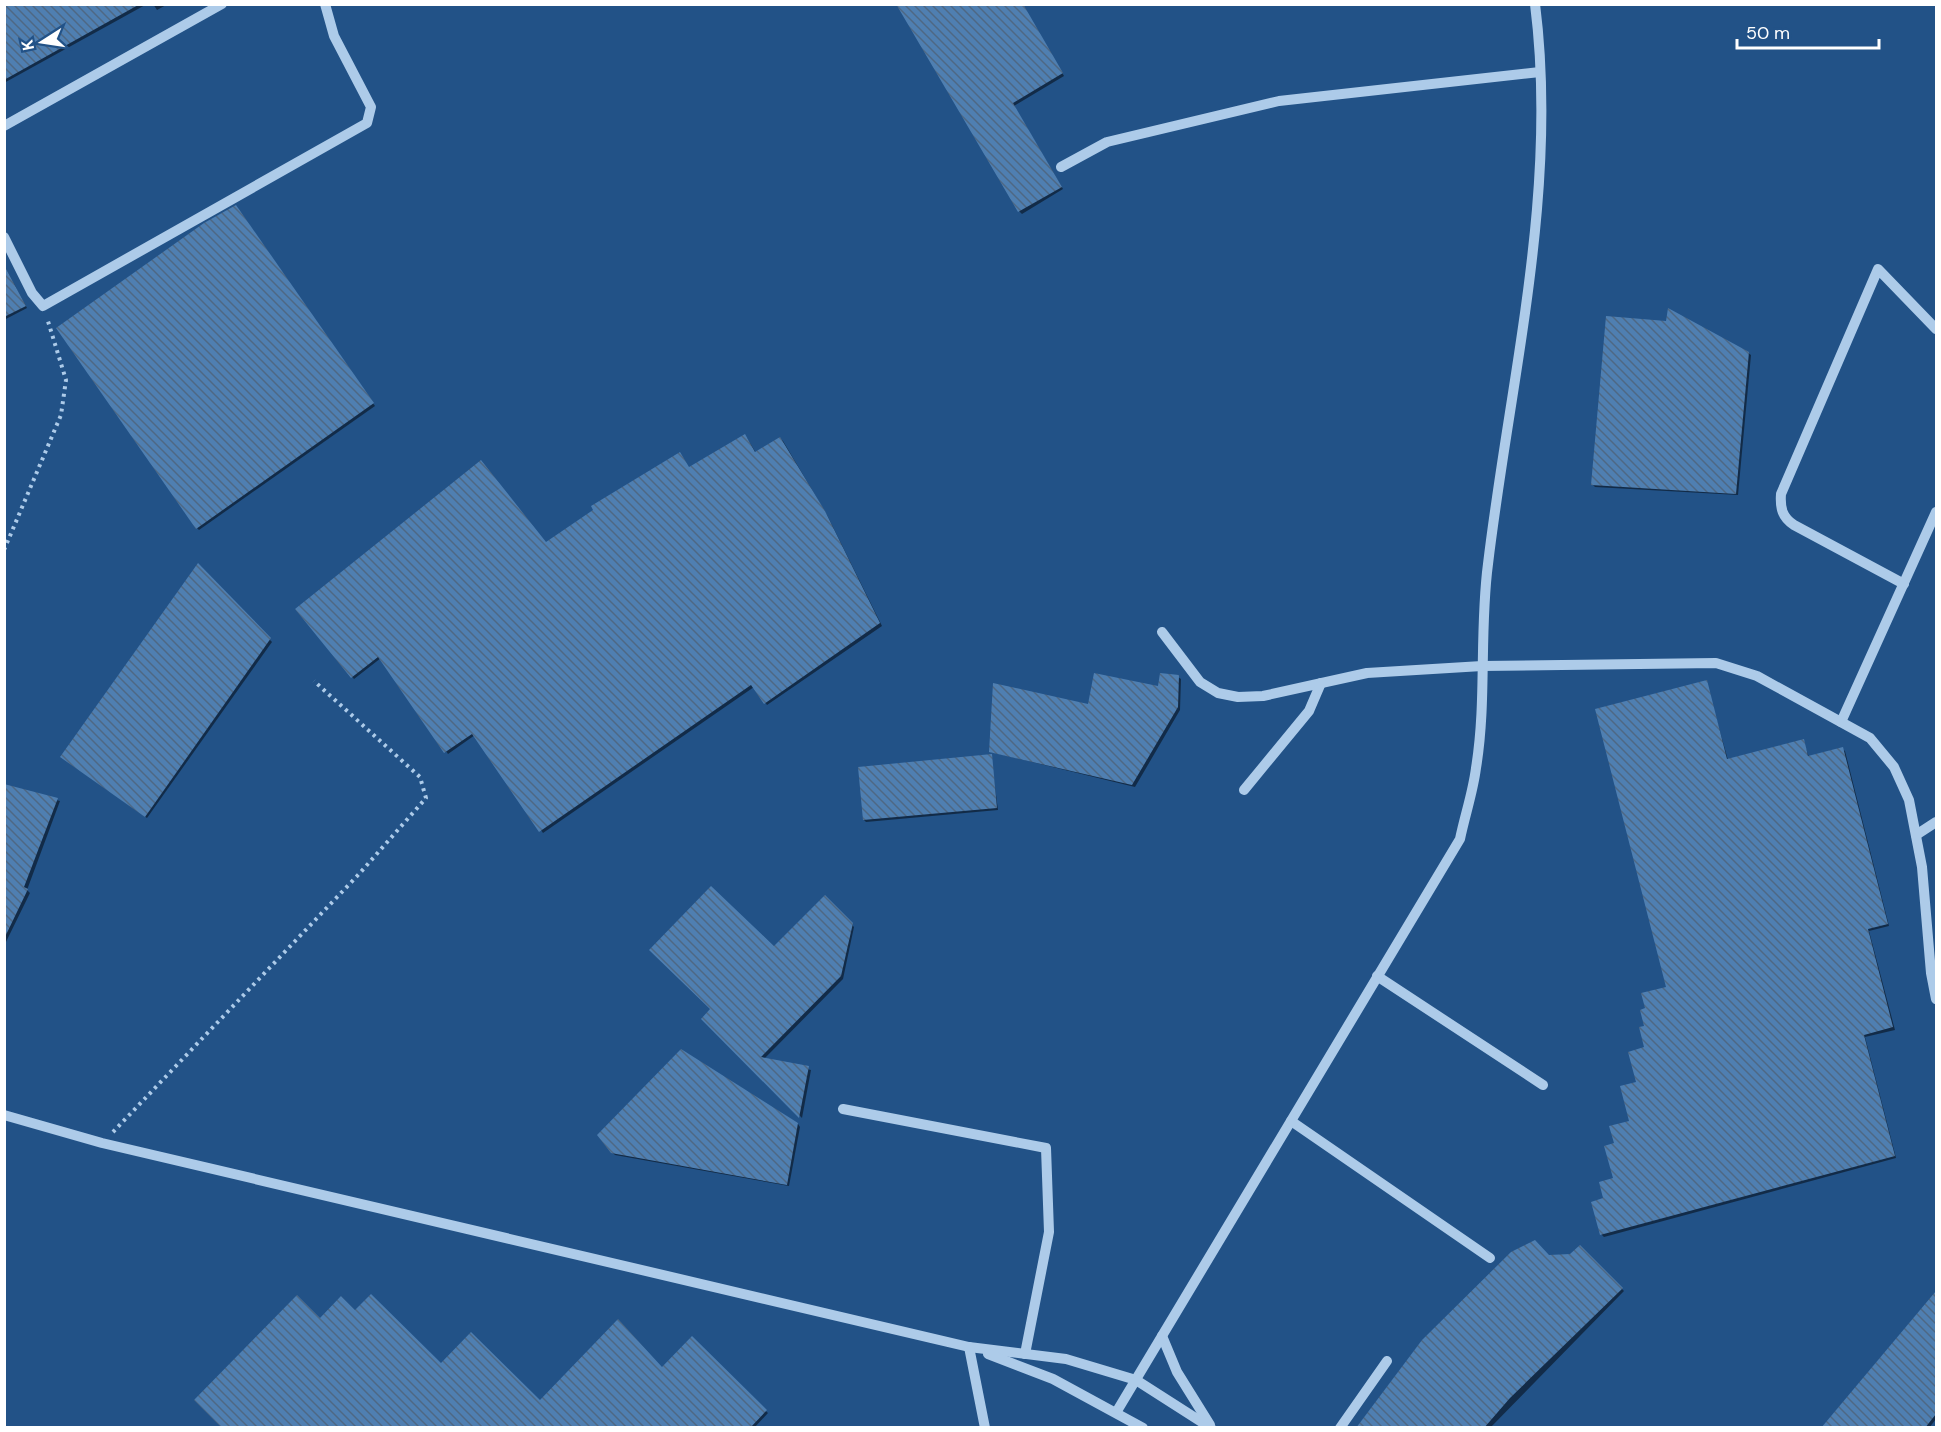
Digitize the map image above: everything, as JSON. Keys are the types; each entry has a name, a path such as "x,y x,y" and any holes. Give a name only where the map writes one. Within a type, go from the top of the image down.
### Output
{"street":[{"path":"4,126 222,4"},
{"path":"4,237 32,293 44,306 367,123 371,106 334,36 325,4"},
{"path":"1117,1411 1460,839 1477,768 1482,613 1523,332 1533,241 1540,147 1540,72 1535,4"},
{"path":"1060,167 1107,142 1279,101 1540,72"},
{"path":"1904,584 1794,525 1784,517 1780,503 1781,494 1878,269 1936,329"},
{"path":"1841,722 1936,512"},
{"path":"1162,632 1193,674 1218,693 1238,697 1263,696 1366,673 1482,666 1716,663 1758,676 1870,738 1894,767 1909,800 1922,867 1931,973 1936,999"},
{"path":"1244,790 1309,711 1321,683"},
{"path":"1916,835 1936,822"},
{"path":"1377,976 1544,1085"},
{"path":"843,1109 1046,1148 1049,1232 1025,1354"},
{"path":"4,1115 102,1143 971,1347 1066,1359 1136,1380 1211,1428"},
{"path":"1291,1121 1490,1257"},
{"path":"1162,1336 1177,1372 1211,1428"},
{"path":"971,1347 1053,1380 1117,1411 1143,1428"},
{"path":"971,1347 985,1428"},
{"path":"1340,1428 1387,1361"}],"path":[{"path":"4,550 61,415 66,380 44,306"},
{"path":"102,1143 360,873 426,798 420,777 314,681"}],"building":[{"path":"4,4 140,4 4,80"},
{"path":"896,4 1023,4 1063,73 1013,103 1062,187 1018,212"},
{"path":"236,205 374,403 196,529 56,328 204,223"},
{"path":"4,265 26,306 4,317"},
{"path":"1668,308 1749,352 1736,494 1591,485 1606,316 1666,321"},
{"path":"745,434 755,452 780,437 825,511 880,623 764,704 751,685 539,832 472,734 444,753 378,657 351,678 295,609 481,460 546,542 593,510 591,506 680,452 689,467"},
{"path":"198,563 271,638 145,817 60,757"},
{"path":"1094,673 1158,686 1160,673 1179,675 1178,707 1132,785 989,752 993,683 1088,704"},
{"path":"1707,680 1727,759 1804,739 1808,756 1843,747 1888,924 1868,929 1893,1027 1864,1035 1895,1156 1600,1235 1591,1202 1603,1198 1599,1182 1613,1178 1604,1146 1614,1143 1609,1126 1629,1121 1620,1086 1636,1082 1628,1052 1644,1047 1639,1027 1644,1026 1640,1010 1645,1008 1641,993 1666,987 1595,709"},
{"path":"992,754 997,808 863,820 858,767"},
{"path":"4,784 58,798 24,887 28,889 4,939"},
{"path":"711,886 774,946 825,895 853,923 841,976 761,1057 809,1066 799,1118 701,1019 710,1009 649,950"},
{"path":"681,1049 798,1123 787,1185 611,1153 597,1135"},
{"path":"1535,1240 1549,1255 1570,1254 1580,1245 1623,1288 1510,1398 1484,1428 1356,1428 1422,1340 1511,1252"},
{"path":"1936,1291 1936,1414 1925,1428 1821,1428"},
{"path":"371,1294 441,1363 471,1332 540,1400 618,1319 662,1367 692,1336 767,1410 750,1428 222,1428 194,1400 297,1295 320,1318 341,1296 355,1310"}]}
